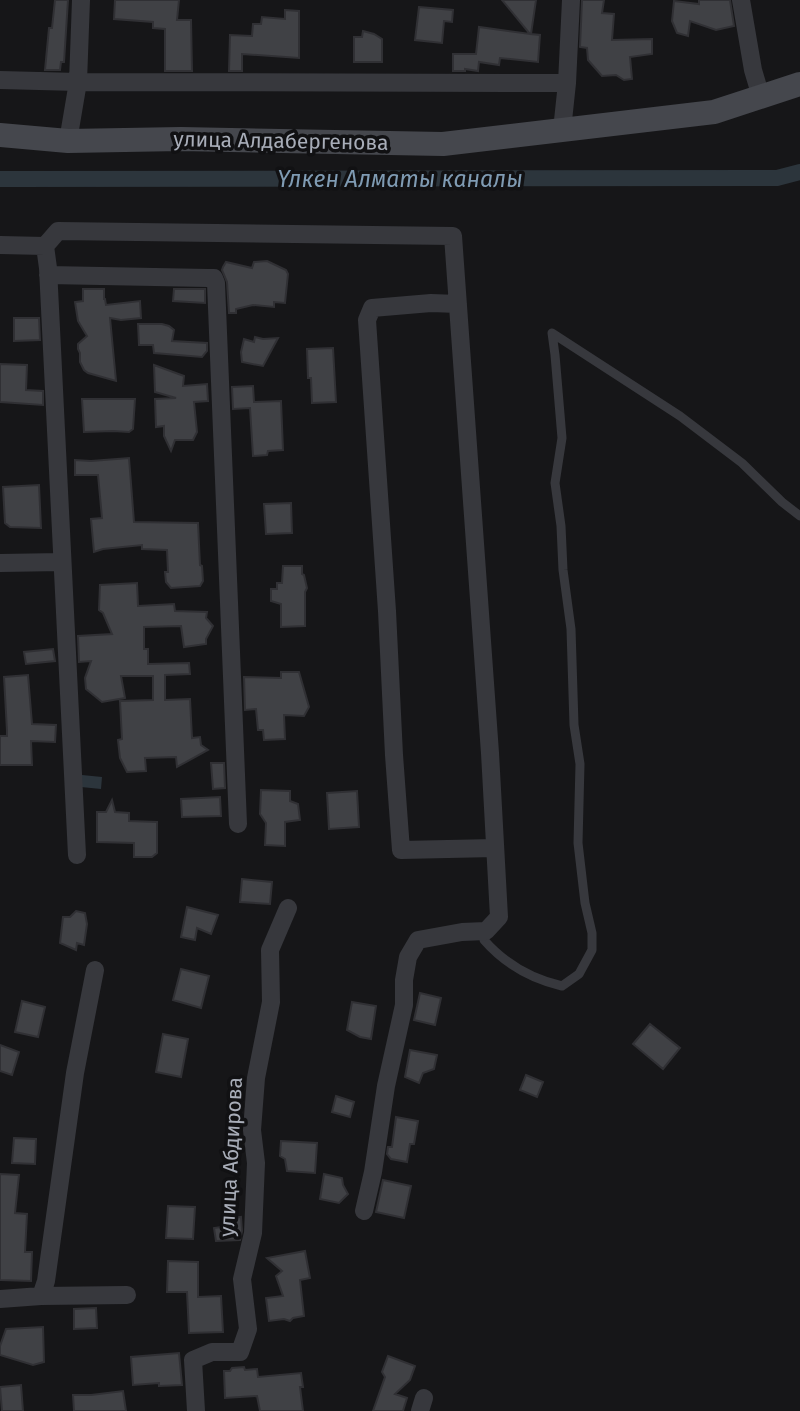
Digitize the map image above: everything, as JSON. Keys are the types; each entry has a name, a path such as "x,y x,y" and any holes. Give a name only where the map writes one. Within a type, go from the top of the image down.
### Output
{"main road":[{"name":"улица Алдабергенова","path":"0,135 68,141 181,139 443,144 714,113 800,84"}],"street":[{"path":"68,141 78,82 81,0"},
{"path":"562,130 571,0"},
{"path":"741,0 753,70 761,97"},
{"path":"0,80 567,83"},
{"path":"77,855 45,246 58,231 453,236 499,917 486,930 418,940 408,957 404,1005 386,1086 373,1172 364,1211"},
{"path":"0,245 45,246"},
{"path":"48,275 214,278 216,283 238,824"},
{"path":"458,304 431,303 372,308 367,320 394,755 401,850 495,848"},
{"path":"0,563 62,562"},
{"name":"улица Абдирова","path":"196,1411 193,1360 212,1352 240,1352 248,1329 242,1279 253,1233 256,1163 252,1130 256,1078 271,1002 270,950 288,908"},
{"path":"41,1296 46,1281 75,1073 95,970"},
{"path":"0,1299 127,1295"}],"lane":[{"path":"486,930 484,940 494,952 527,975 562,986 579,974 592,950 592,933 584,903 578,843 580,764 574,726 571,629 555,483 562,438 552,333 680,416 742,463 800,516"}],"shaded area":[{"path":"82,775 102,777 101,789 81,787"}],"building":[{"path":"55,0 68,0 64,62 61,62 60,70 45,70 49,28 52,28"},
{"path":"115,0 179,0 177,20 191,20 192,71 165,71 165,29 153,28 153,22 114,19"},
{"path":"502,0 536,0 531,34 540,35 538,62 500,58 499,65 479,62 478,71 453,71 453,54 476,54 479,27 530,34"},
{"path":"582,0 604,0 602,13 614,14 612,40 652,39 652,54 630,57 632,79 624,80 616,75 602,76 588,60 587,48 580,47"},
{"path":"699,0 730,0 734,26 716,30 690,21 688,36 677,33 672,21 674,1 699,4"},
{"path":"419,7 453,10 452,22 444,21 442,43 415,40"},
{"path":"285,10 299,11 299,58 242,54 242,71 229,71 230,35 252,36 253,24 261,24 262,17 285,19"},
{"path":"363,31 382,39 382,62 354,62 354,37 362,37"},
{"path":"267,261 286,270 288,274 285,303 274,302 274,307 253,305 236,309 236,313 229,313 227,282 222,270 226,262 252,268 254,262"},
{"path":"83,289 104,289 106,305 140,301 141,318 110,318 116,381 88,373 80,362 78,344 87,336 78,321 75,302 83,301"},
{"path":"174,289 205,289 205,303 173,301"},
{"path":"14,318 39,318 40,340 14,341"},
{"path":"138,324 169,326 174,330 172,341 207,343 207,351 202,357 154,353 153,345 139,345"},
{"path":"255,337 278,338 263,366 242,362 244,339 254,342"},
{"path":"333,348 336,402 312,403 307,349"},
{"path":"0,364 27,365 26,390 43,391 43,405 0,402"},
{"path":"154,365 184,376 183,386 207,384 208,401 194,402 197,432 193,440 175,440 171,451 164,436 164,426 156,427 155,399 176,398 155,392"},
{"path":"253,386 254,402 281,401 283,450 253,456 250,408 233,409 232,387"},
{"path":"82,399 135,399 133,429 129,432 84,432"},
{"path":"129,458 134,522 198,523 203,581 200,586 171,588 166,582 167,550 142,549 142,545 94,552 91,519 102,518 98,475 75,475 75,460"},
{"path":"39,485 41,528 10,527 5,523 3,487"},
{"path":"291,503 292,533 266,534 264,504"},
{"path":"283,566 302,566 307,588 305,626 281,627 281,604 271,601 271,589 277,589 277,583 282,583"},
{"path":"137,583 138,606 174,604 175,611 207,612 206,618 213,626 206,644 184,647 181,626 144,627 144,649 148,649 148,664 189,663 190,674 165,675 165,700 190,699 192,738 200,737 201,745 208,750 177,767 176,757 145,758 146,771 127,772 120,758 118,740 122,739 120,701 153,700 153,676 121,676 125,698 102,702 86,689 85,678 91,661 79,662 78,636 112,634 99,610 100,585"},
{"path":"53,649 55,661 26,664 24,652"},
{"path":"281,672 299,672 309,707 304,716 284,715 285,739 264,740 263,730 258,730 256,709 245,710 244,677 281,678"},
{"path":"28,675 32,724 56,725 55,742 31,741 32,765 0,765 0,736 7,736 4,677"},
{"path":"211,763 224,763 225,788 213,789"},
{"path":"261,790 290,791 290,801 298,804 300,820 285,822 285,846 265,845 266,823 260,814"},
{"path":"357,791 359,827 329,829 327,793"},
{"path":"220,797 221,816 182,817 181,799"},
{"path":"112,800 115,812 129,813 129,821 157,822 157,853 152,857 134,857 134,843 97,842 97,812 106,812"},
{"path":"242,879 272,882 270,904 240,902"},
{"path":"187,907 218,915 211,934 197,928 195,940 181,937"},
{"path":"76,911 85,913 87,924 84,945 77,943 76,950 60,943 63,917 70,917"},
{"path":"181,969 209,976 201,1008 173,1000"},
{"path":"420,993 441,998 435,1025 414,1020"},
{"path":"22,1001 45,1007 38,1037 15,1032"},
{"path":"352,1002 376,1006 371,1039 347,1030"},
{"path":"650,1024 680,1048 663,1069 633,1044"},
{"path":"163,1034 188,1039 181,1077 156,1072"},
{"path":"0,1045 19,1052 12,1075 0,1071"},
{"path":"410,1050 437,1055 434,1069 423,1073 419,1083 405,1077"},
{"path":"526,1075 543,1082 537,1097 520,1090"},
{"path":"336,1096 354,1102 350,1117 332,1112"},
{"path":"396,1117 418,1121 407,1162 391,1159 387,1154 388,1147 392,1147"},
{"path":"14,1138 36,1139 35,1164 12,1163"},
{"path":"281,1141 317,1143 315,1173 287,1171 285,1159 280,1156"},
{"path":"0,1174 19,1175 15,1213 27,1214 25,1252 32,1252 31,1281 0,1280"},
{"path":"324,1174 342,1178 348,1194 339,1203 320,1199"},
{"path":"383,1180 411,1186 404,1218 376,1212"},
{"path":"168,1206 195,1207 193,1239 166,1238"},
{"path":"241,1217 240,1240 216,1241 214,1228 228,1226 227,1219"},
{"path":"305,1251 310,1278 300,1280 304,1316 290,1321 269,1321 266,1298 283,1296 276,1276 282,1271 267,1258"},
{"path":"168,1261 198,1262 198,1297 221,1296 223,1332 189,1333 187,1292 167,1292"},
{"path":"96,1308 97,1328 74,1329 74,1309"},
{"path":"43,1327 44,1362 33,1365 0,1355 6,1329"},
{"path":"179,1353 182,1385 133,1385 131,1357"},
{"path":"388,1356 415,1366 410,1380 395,1394 407,1398 403,1411 373,1411 385,1377 382,1372"},
{"path":"244,1367 245,1370 257,1369 258,1377 301,1373 303,1411 260,1411 257,1396 225,1398 224,1371"},
{"path":"21,1385 23,1411 2,1411 0,1387"},
{"path":"123,1391 126,1411 74,1411 73,1395"}],"waterway":[{"name":"Үлкен Алматы каналы","path":"0,179 777,178 800,172"}]}
